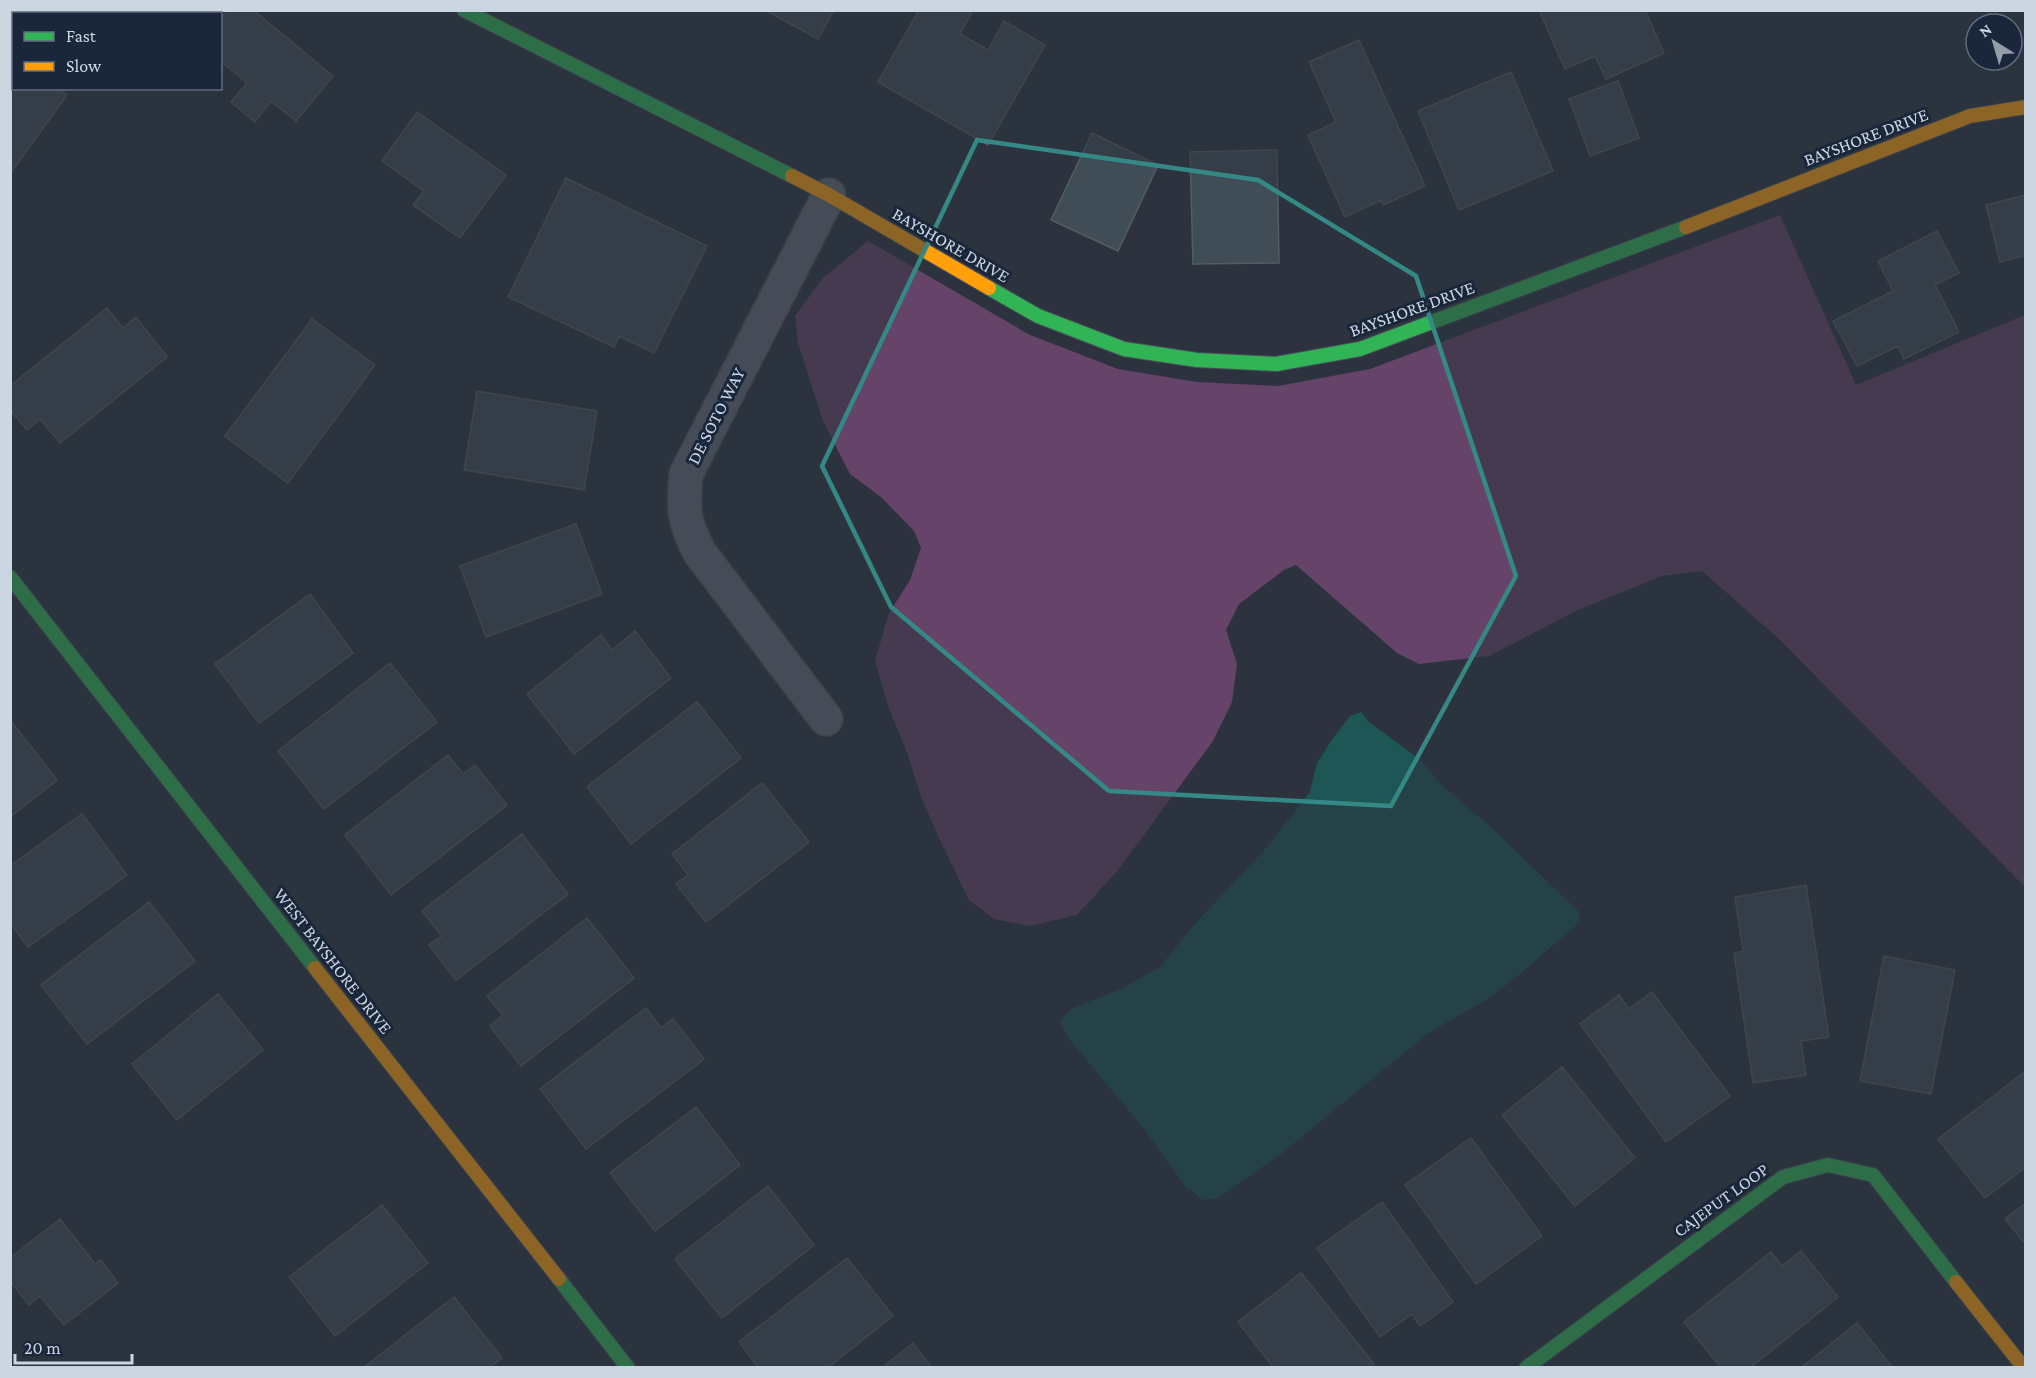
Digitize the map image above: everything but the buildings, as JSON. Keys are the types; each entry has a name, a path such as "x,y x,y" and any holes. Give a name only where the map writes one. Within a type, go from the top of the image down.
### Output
{"street":[{"name":"BAYSHORE DRIVE","path":"464,10 829,195 1038,316 1124,349 1197,360 1276,364 1360,348 1684,228 1970,116 2025,107"},
{"name":"DE SOTO WAY","path":"826,719 700,553 687,529 684,503 686,474 829,195"},
{"name":"WEST BAYSHORE DRIVE","path":"10,578 628,1368"},
{"name":"CAJEPUT LOOP","path":"1526,1368 1783,1177 1828,1166 1873,1175 2024,1368"}],"highlighted area":[{"path":"977,140 1258,180 1416,276 1516,576 1391,806 1109,791 891,607 822,466"}],"shaded area":[{"path":"1780,215 1856,385 2025,315 2025,887 1777,637 1702,571 1662,576 1578,610 1489,656 1419,664 1397,653 1296,565 1284,570 1239,604 1226,630 1237,664 1232,702 1213,741 1118,870 1077,915 1030,926 994,919 969,900 920,794 908,755 888,706 875,661 889,613 910,580 921,548 914,531 881,497 850,474 823,421 798,343 795,316 822,279 868,241 1030,335 1118,369 1197,382 1278,386 1370,369"},
{"path":"1361,712 1369,722 1418,758 1444,787 1491,827 1579,912 1580,922 1489,998 1427,1034 1281,1154 1218,1198 1202,1200 1190,1189 1188,1190 1144,1129 1069,1039 1060,1021 1071,1009 1123,988 1160,967 1193,926 1267,847 1310,792 1317,763 1333,738 1350,716"}],"traffic: fast":[{"path":"464,10 792,176"},
{"path":"989,288 1038,316 1124,349 1197,360 1276,364 1360,349 1686,227"},
{"path":"10,577 315,968"},
{"path":"1526,1368 1783,1177 1828,1165 1873,1175 1956,1282"},
{"path":"559,1279 628,1368"}],"traffic: slow":[{"path":"1686,227 1970,116 2026,107"},
{"path":"792,176 989,288"},
{"path":"315,968 559,1279"},
{"path":"1956,1282 2024,1368"}]}
